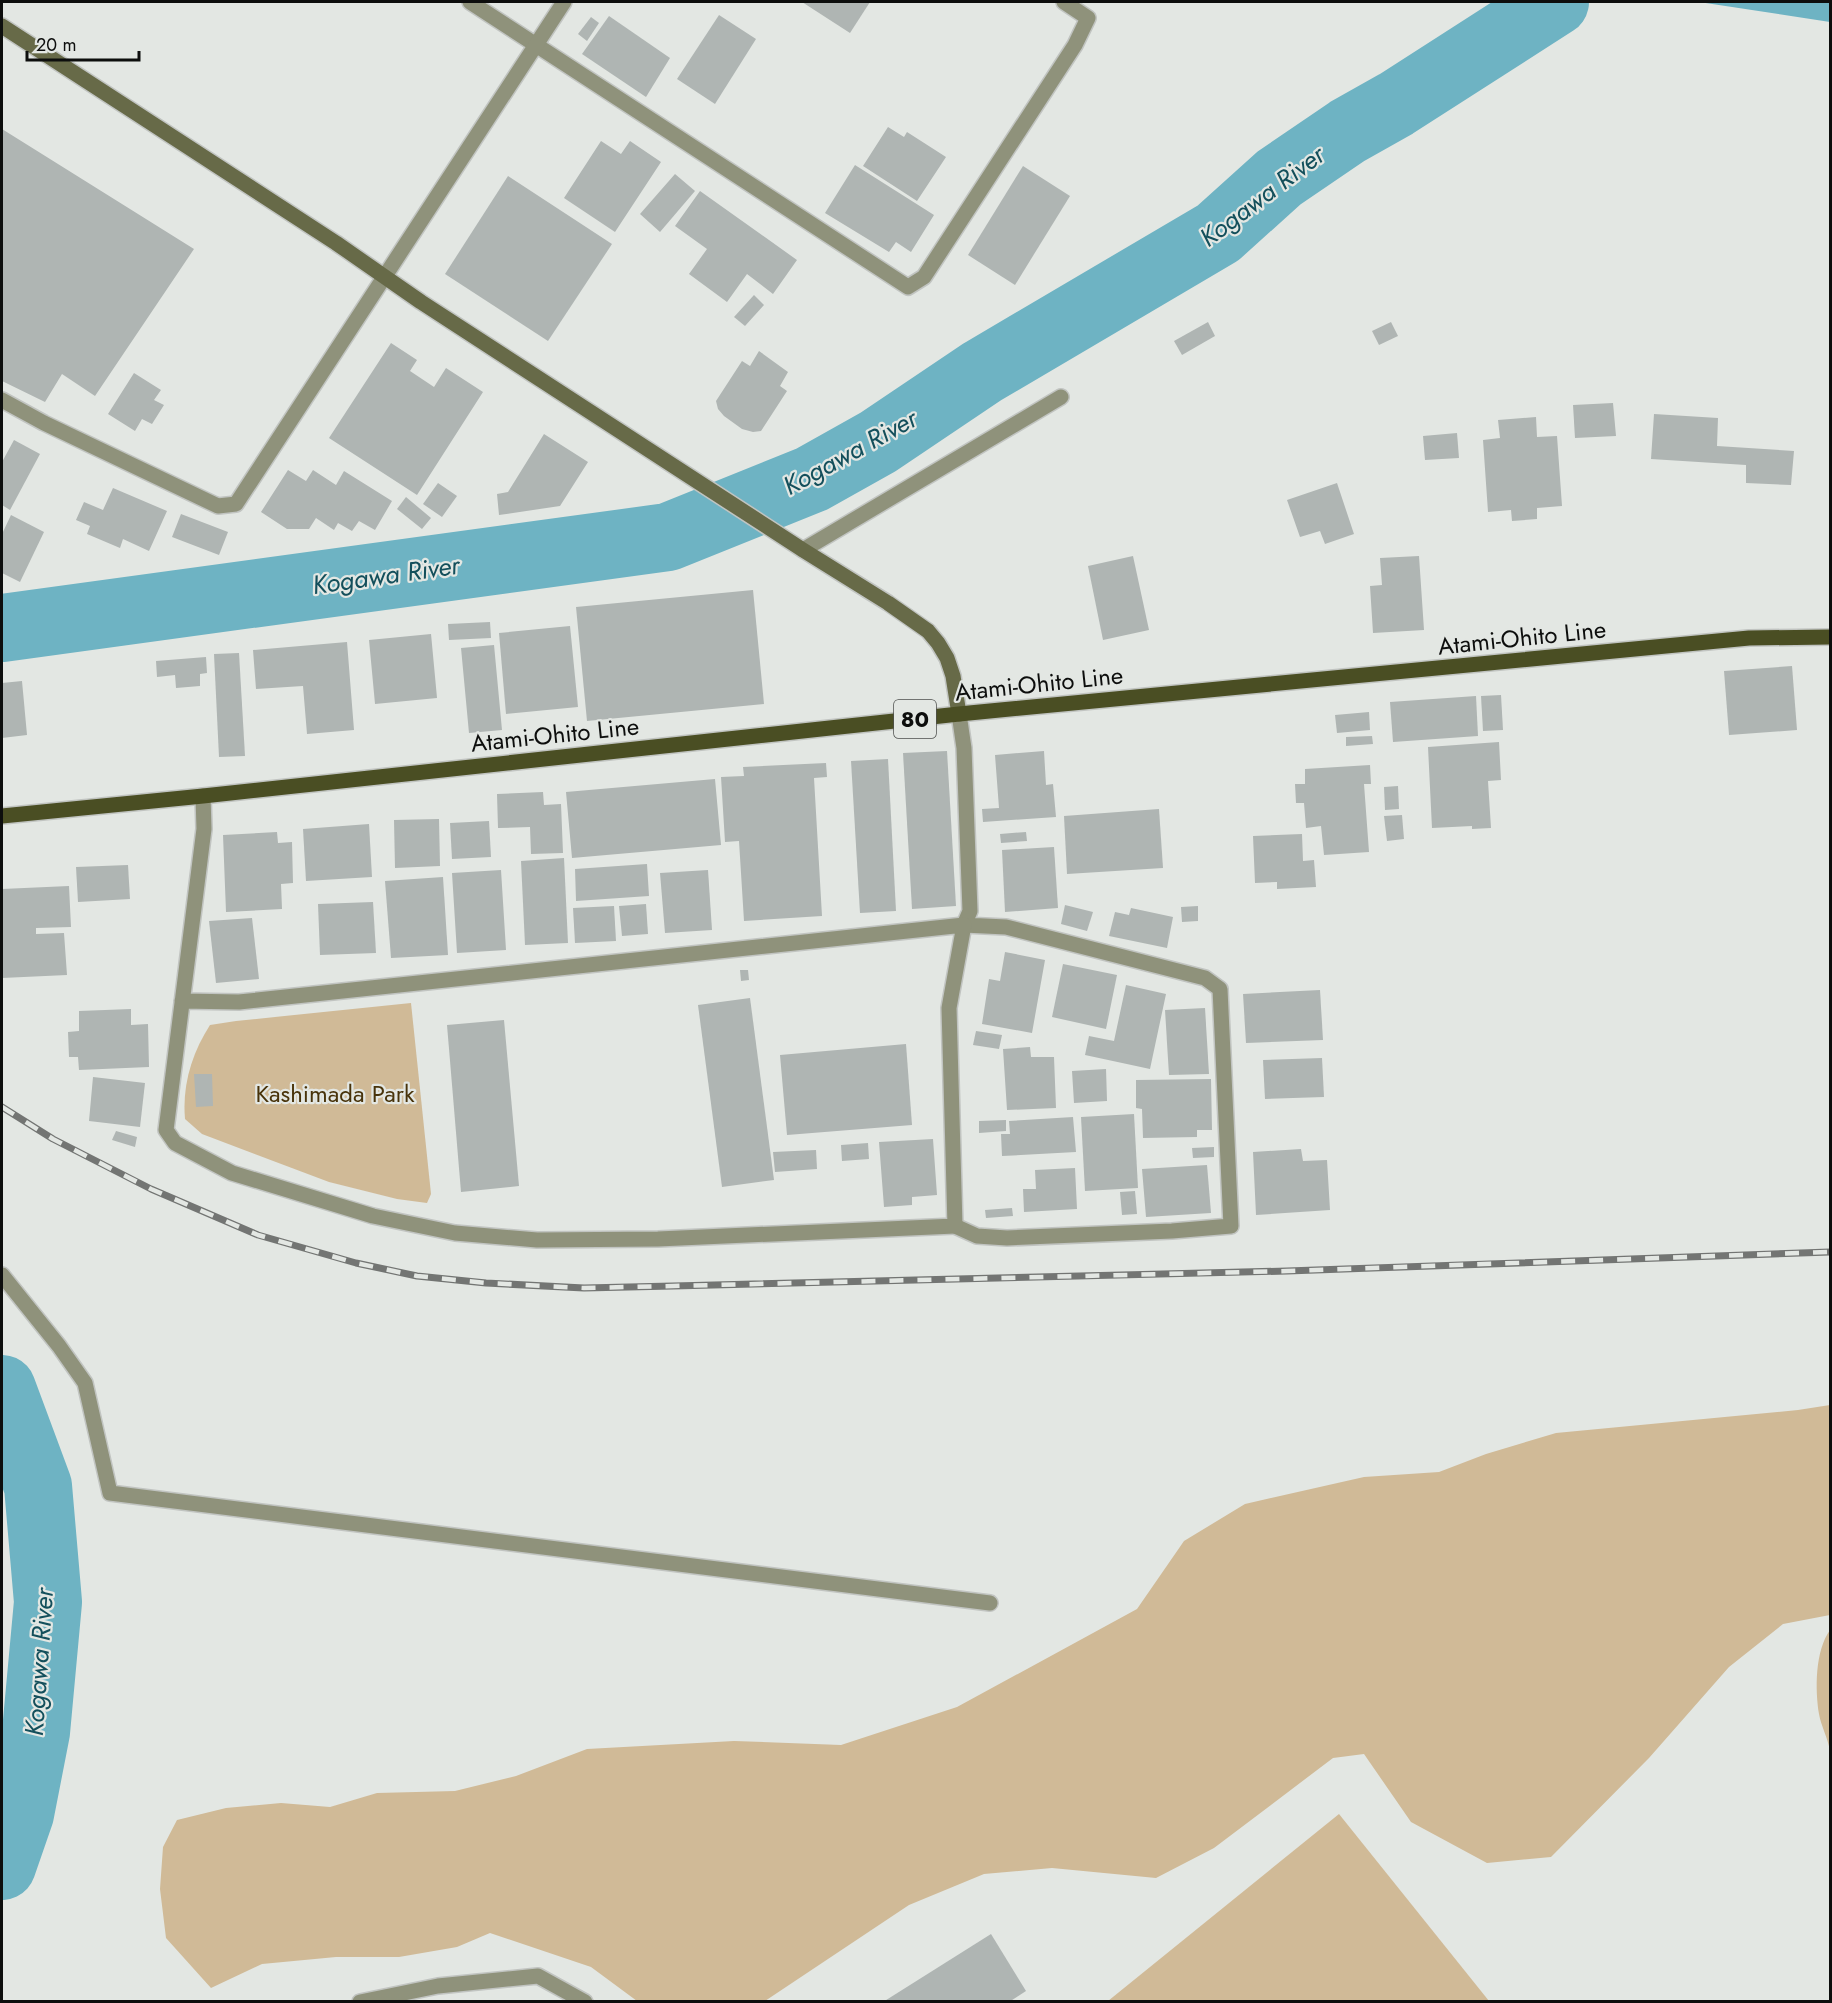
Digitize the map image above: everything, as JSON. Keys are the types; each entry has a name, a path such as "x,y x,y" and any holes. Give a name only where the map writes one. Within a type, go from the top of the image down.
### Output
{"main road":[{"name":"Atami-Ohito Line","path":"2,816 959,714 1749,638 1830,637"}],"street":[{"path":"470,2 908,286 924,277 1075,45 1088,18 1064,2"},
{"path":"2,400 44,423 218,506 236,504 564,2"},
{"path":"2,26 803,550 888,603 928,631 938,643 947,658 953,676 964,748 970,911 964,925 949,1008 955,1226"},
{"path":"803,550 1061,397"},
{"path":"182,1001 239,1002 964,925 1006,927 1204,978 1220,989 1231,1226 1172,1231 1007,1238 977,1236 955,1226 658,1239 537,1240 455,1233 374,1216 232,1173 175,1143 166,1130 182,1001 204,829 203,796"},
{"path":"2,1275 59,1346 85,1383 110,1493 990,1603"},
{"path":"360,2001 438,1986 538,1976 585,2001"}],"green space":[{"name":"Kashimada Park","path":"411,1003 431,1194 427,1203 397,1199 329,1182 202,1134 185,1119 185,1094 193,1058 210,1025"},
{"path":"1830,1405 1830,1615 1783,1624 1729,1667 1649,1758 1551,1857 1487,1863 1411,1822 1364,1754 1333,1758 1214,1848 1156,1878 1052,1868 984,1874 909,1905 765,2001 637,2001 591,1967 490,1933 457,1947 399,1957 336,1957 262,1964 211,1988 166,1938 160,1889 163,1847 177,1820 226,1808 281,1803 330,1807 377,1793 455,1791 516,1776 587,1749 734,1741 841,1745 957,1707 1137,1609 1184,1541 1245,1504 1364,1477 1439,1472 1486,1454 1556,1433"},
{"path":"1830,1630 1830,1751 1819,1714 1817,1670 1821,1648"},
{"path":"1339,1814 1489,2001 1108,2001"}],"water":[{"path":"1699,2 1830,2 1830,22"}],"building":[{"path":"802,2 870,2 850,33"},
{"path":"719,15 756,39 715,104 677,79"},
{"path":"609,16 670,58 646,97 582,54"},
{"path":"591,17 599,23 587,41 578,34"},
{"path":"888,127 904,137 907,132 946,157 917,201 863,166"},
{"path":"2,129 194,249 95,396 62,374 45,402 2,381"},
{"path":"601,141 621,154 630,141 661,162 615,232 564,198"},
{"path":"855,165 934,215 911,252 896,242 889,252 825,213"},
{"path":"1023,166 1070,196 1015,285 968,255"},
{"path":"675,174 695,191 660,232 640,214"},
{"path":"508,176 612,244 548,341 445,274"},
{"path":"700,191 797,260 773,294 747,274 727,302 689,274 707,249 675,226"},
{"path":"754,295 764,305 745,326 734,317"},
{"path":"1208,322 1215,336 1182,355 1174,341"},
{"path":"1391,322 1398,336 1379,345 1372,331"},
{"path":"391,343 417,360 410,371 434,387 446,368 483,392 417,495 329,438"},
{"path":"759,351 788,372 780,386 787,391 761,431 753,432 742,429 724,416 718,409 716,401 742,361 750,366"},
{"path":"134,373 161,390 154,400 164,405 152,424 142,419 135,431 108,414"},
{"path":"1613,403 1616,436 1575,438 1573,405"},
{"path":"1654,414 1718,418 1717,446 1794,451 1791,485 1746,483 1746,465 1651,459"},
{"path":"1536,417 1537,437 1557,436 1562,506 1537,508 1537,519 1512,521 1511,510 1488,512 1483,440 1500,438 1498,420"},
{"path":"1457,433 1459,458 1425,460 1423,436"},
{"path":"544,434 588,462 560,506 499,515 497,494 508,492"},
{"path":"14,440 40,454 10,510 2,505 2,462"},
{"path":"288,470 306,481 313,470 336,485 344,471 392,501 375,530 359,521 352,531 338,523 334,530 316,518 309,529 287,529 261,512"},
{"path":"438,483 457,496 442,517 423,504"},
{"path":"1337,483 1354,534 1325,544 1320,531 1300,537 1287,500"},
{"path":"113,488 167,511 149,551 123,539 120,548 87,534 90,526 76,520 84,502 103,510"},
{"path":"406,497 431,518 422,529 397,509"},
{"path":"181,514 228,532 219,555 172,537"},
{"path":"11,515 44,532 20,582 2,573 2,534"},
{"path":"1133,556 1149,630 1103,640 1088,566"},
{"path":"1419,556 1424,630 1373,633 1370,586 1382,585 1380,558"},
{"path":"753,590 764,704 587,721 576,607"},
{"path":"490,622 491,638 449,640 448,624"},
{"path":"570,626 578,707 506,714 499,633"},
{"path":"431,634 437,698 375,704 369,640"},
{"path":"347,642 354,730 307,734 303,686 256,689 253,650"},
{"path":"494,645 502,730 469,733 461,648"},
{"path":"239,653 245,756 219,757 214,654"},
{"path":"206,657 207,673 200,674 200,686 176,688 175,675 157,677 156,661"},
{"path":"1792,666 1797,730 1729,735 1724,671"},
{"path":"22,681 27,735 2,738 2,683"},
{"path":"1501,695 1503,730 1483,731 1481,696"},
{"path":"1476,696 1478,736 1393,742 1390,702"},
{"path":"1369,712 1370,730 1337,733 1335,715"},
{"path":"1372,736 1373,744 1346,746 1346,737"},
{"path":"1499,742 1501,780 1488,781 1491,828 1472,829 1472,826 1432,828 1428,747"},
{"path":"947,751 956,906 912,909 903,753"},
{"path":"1044,751 1046,785 1053,784 1056,817 983,822 982,809 999,808 995,755"},
{"path":"888,759 896,911 860,913 851,761"},
{"path":"826,763 827,777 814,778 822,916 744,921 739,841 725,842 721,777 744,776 743,767"},
{"path":"1370,765 1371,784 1364,784 1369,852 1324,855 1321,826 1306,828 1304,803 1296,803 1295,784 1305,784 1305,769"},
{"path":"715,779 721,845 572,858 566,792"},
{"path":"1398,786 1399,809 1385,810 1384,787"},
{"path":"543,792 544,805 561,804 563,853 531,854 530,827 498,828 497,794"},
{"path":"1159,809 1163,868 1067,874 1064,816"},
{"path":"1402,815 1404,839 1387,841 1384,816"},
{"path":"439,819 440,866 395,868 394,820"},
{"path":"489,821 491,857 452,859 450,823"},
{"path":"369,824 372,877 306,881 303,829"},
{"path":"277,832 278,843 292,842 293,883 281,884 282,909 226,912 223,835"},
{"path":"1026,832 1027,841 1001,843 1000,834"},
{"path":"1302,834 1303,861 1314,860 1316,887 1277,889 1277,882 1255,883 1253,836"},
{"path":"1054,847 1058,908 1005,912 1002,850"},
{"path":"564,858 568,943 525,945 521,861"},
{"path":"647,864 649,896 576,901 575,869"},
{"path":"128,865 130,899 78,902 76,867"},
{"path":"501,870 506,950 457,953 452,873"},
{"path":"708,870 712,930 665,933 660,873"},
{"path":"443,877 448,955 391,958 385,881"},
{"path":"69,886 71,927 36,928 36,934 64,933 67,975 2,978 2,889"},
{"path":"373,902 376,953 320,955 318,904"},
{"path":"646,904 648,934 622,936 619,906"},
{"path":"1065,905 1093,912 1087,931 1061,924"},
{"path":"614,906 616,941 575,943 573,908"},
{"path":"1198,906 1198,921 1182,922 1181,907"},
{"path":"1131,908 1173,917 1167,948 1109,936 1115,912 1129,915"},
{"path":"252,918 259,979 216,983 209,921"},
{"path":"1005,952 1045,960 1032,1033 982,1024 989,979 1000,981"},
{"path":"1063,964 1117,975 1106,1029 1052,1017"},
{"path":"740,970 748,970 749,980 741,981"},
{"path":"1126,985 1166,994 1150,1069 1085,1055 1089,1036 1114,1041"},
{"path":"1320,990 1323,1040 1246,1043 1243,994"},
{"path":"750,998 774,1180 722,1187 698,1005"},
{"path":"1205,1008 1209,1074 1169,1075 1165,1010"},
{"path":"131,1009 131,1025 148,1024 149,1067 79,1070 78,1057 69,1057 68,1032 79,1031 79,1011"},
{"path":"504,1020 519,1186 461,1192 447,1025"},
{"path":"976,1031 1002,1035 999,1049 973,1045"},
{"path":"906,1044 912,1125 787,1135 780,1055"},
{"path":"1030,1047 1031,1057 1054,1057 1056,1108 1007,1110 1003,1049"},
{"path":"1322,1058 1324,1097 1265,1099 1263,1060"},
{"path":"1106,1069 1107,1101 1074,1103 1072,1071"},
{"path":"194,1074 212,1074 213,1106 196,1107"},
{"path":"93,1077 145,1083 140,1127 89,1121"},
{"path":"1211,1079 1212,1130 1197,1130 1197,1137 1143,1138 1142,1109 1136,1108 1136,1080"},
{"path":"1134,1114 1138,1188 1085,1191 1081,1117"},
{"path":"1073,1117 1076,1152 1002,1156 1001,1134 1010,1134 1009,1121"},
{"path":"1006,1120 1006,1131 979,1133 979,1121"},
{"path":"116,1131 137,1137 135,1147 112,1140"},
{"path":"933,1139 937,1195 912,1197 912,1205 884,1207 879,1142"},
{"path":"868,1143 869,1159 842,1161 841,1145"},
{"path":"1214,1147 1214,1157 1193,1158 1192,1148"},
{"path":"1301,1149 1303,1161 1327,1160 1330,1210 1256,1215 1253,1152"},
{"path":"816,1150 817,1169 775,1172 773,1152"},
{"path":"1207,1165 1211,1213 1146,1217 1142,1169"},
{"path":"1075,1168 1077,1209 1024,1212 1023,1189 1036,1189 1035,1170"},
{"path":"1135,1191 1137,1214 1122,1215 1120,1192"},
{"path":"1012,1208 1013,1216 986,1218 985,1210"},
{"path":"991,1934 1026,1991 1009,2002 883,2002"}],"waterway":[{"name":"Kogawa River","path":"2,628 668,537 812,479 878,442 982,372 1218,233 1279,178 1348,131 1396,104 1555,2"},
{"name":"Kogawa River","path":"2,1389 38,1486 48,1602 36,1732 20,1814 2,1866"}],"railway":[{"path":"2,1107 53,1139 151,1189 258,1235 356,1263 417,1276 486,1283 584,1288 673,1286 1287,1271 1830,1252"}]}
